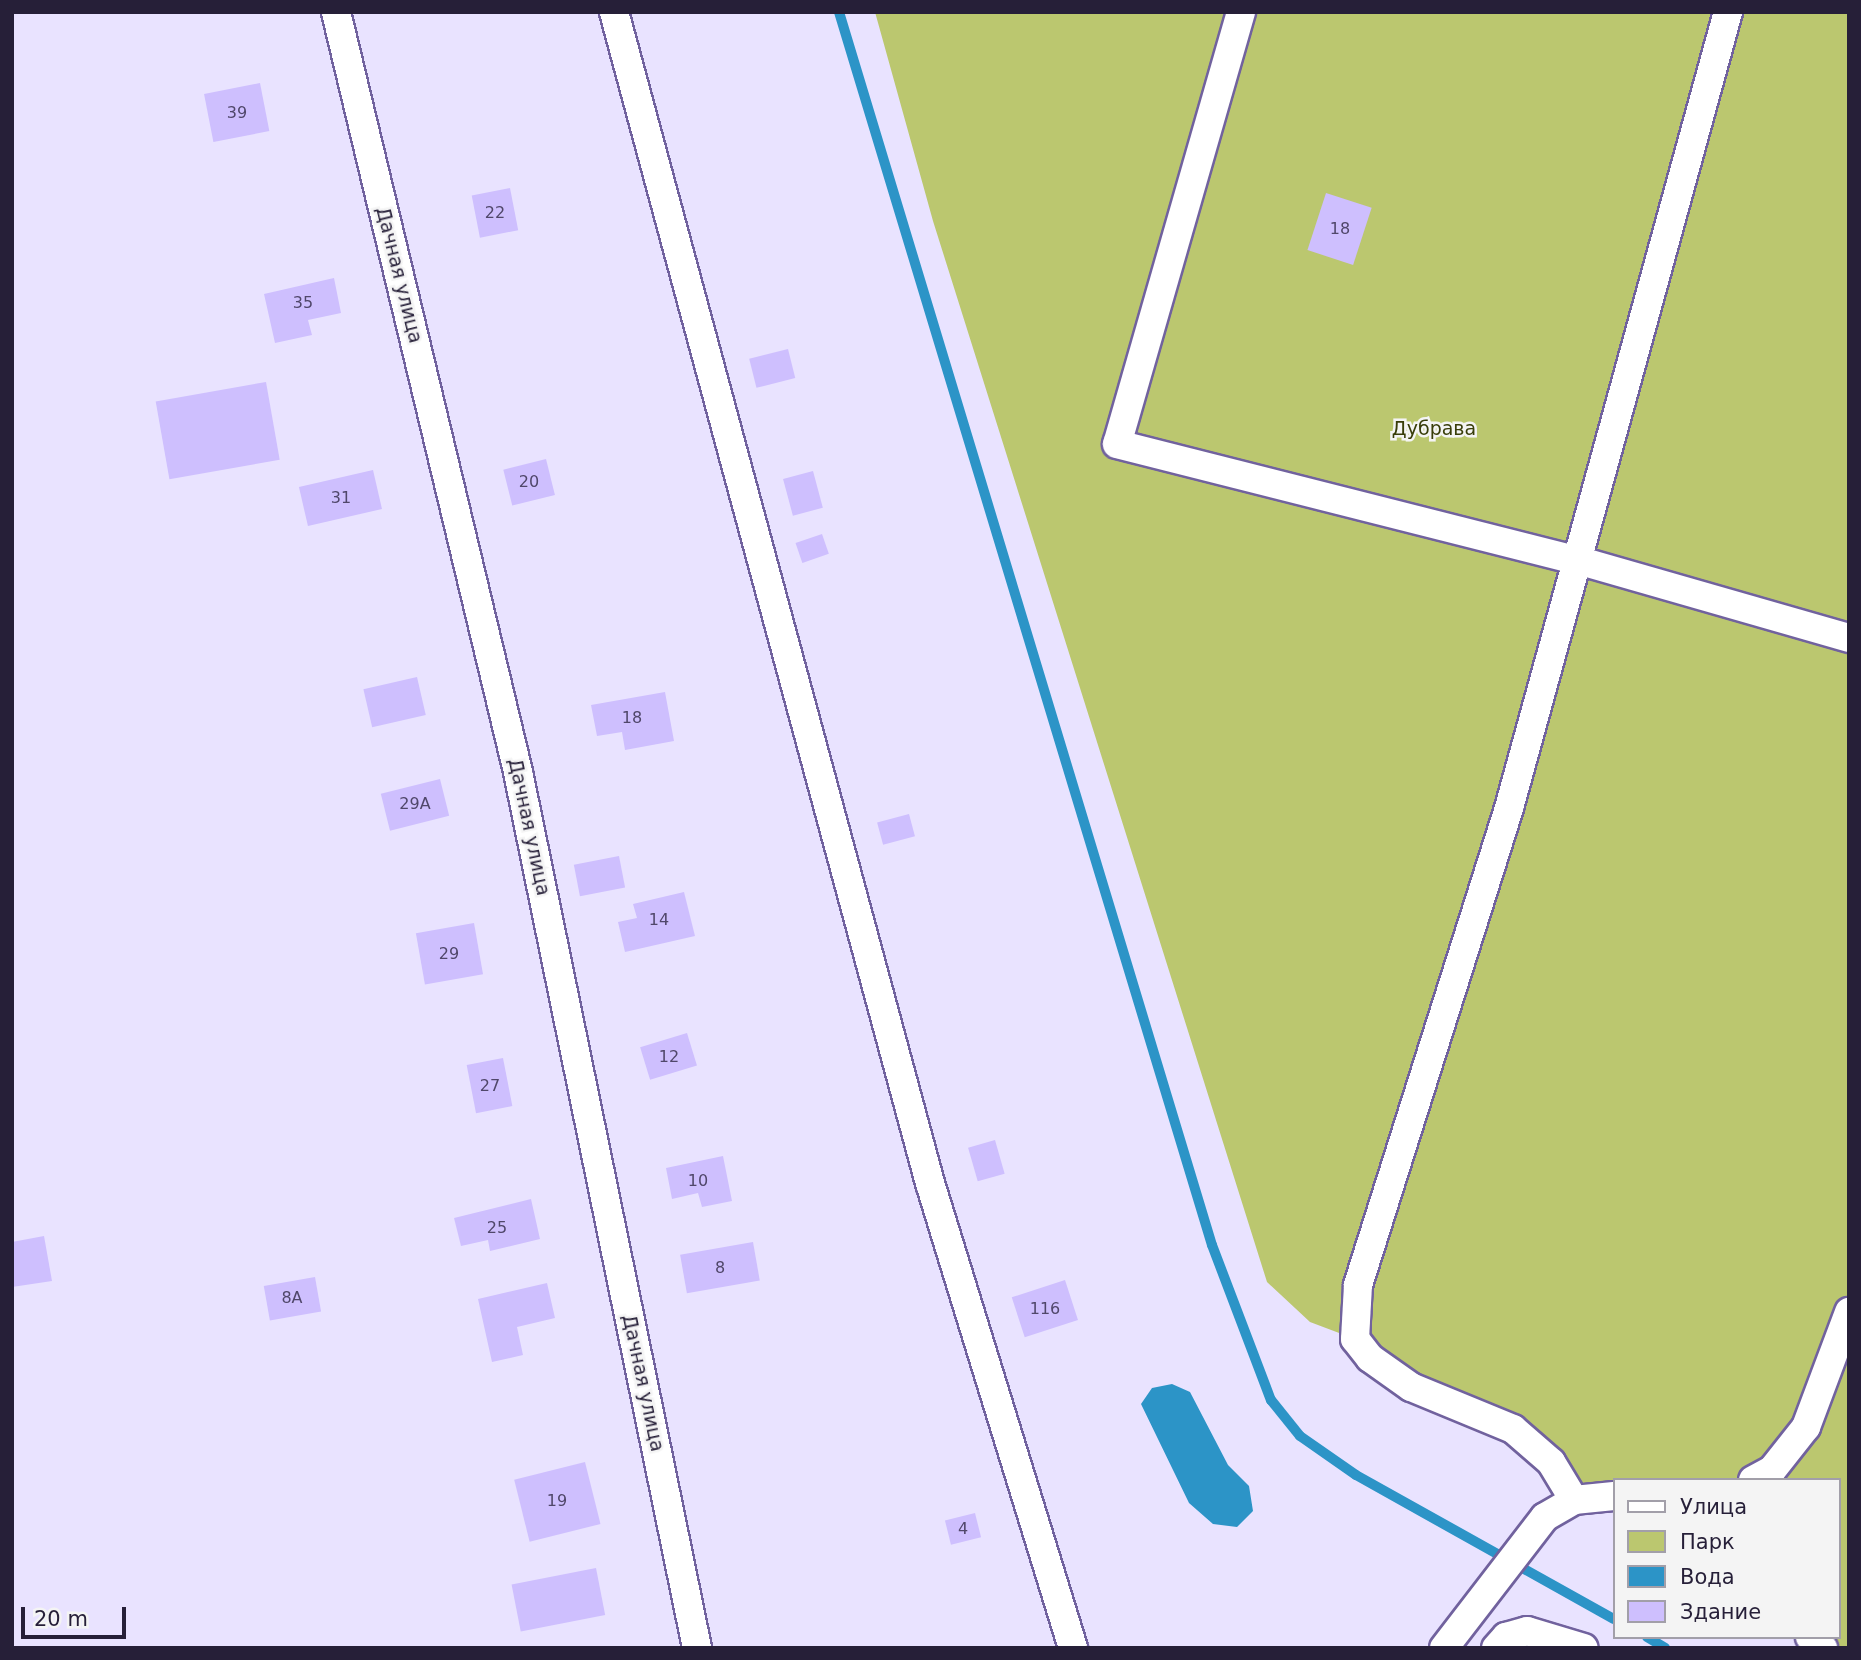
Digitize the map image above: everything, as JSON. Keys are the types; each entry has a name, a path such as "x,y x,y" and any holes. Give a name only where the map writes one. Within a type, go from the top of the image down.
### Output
{"street":[{"name":"Дачная улица","path":"336,12 518,772 697,1648"},
{"path":"614,12 930,1183 1073,1648"},
{"path":"1241,12 1117,444 1577,561 1849,638"},
{"path":"1574,1500 1551,1462 1513,1429 1411,1387 1370,1358 1355,1339 1358,1284 1509,808 1728,12"},
{"path":"1757,1478 1772,1470 1806,1427 1849,1312"},
{"path":"1444,1648 1545,1517 1574,1500 1612,1496"},
{"path":"1496,1648 1506,1637 1527,1631 1584,1648"}],"green space":[{"name":"Дубрава","path":"875,12 1849,12 1849,1648 1823,1648 1812,1639 1840,1639 1840,1478 1612,1478 1612,1496 1574,1500 1551,1462 1355,1339 1310,1322 1267,1282 933,221"}],"water":[{"path":"1172,1384 1190,1392 1228,1465 1249,1486 1253,1511 1237,1527 1213,1524 1189,1503 1141,1404 1152,1388"}],"building":[{"path":"260,83 269,131 213,142 204,94"},
{"path":"510,188 518,230 480,238 472,195"},
{"path":"1326,193 1372,208 1353,265 1307,250"},
{"path":"334,278 341,313 308,320 312,335 275,343 264,294"},
{"path":"788,349 795,378 756,388 749,359"},
{"path":"266,382 280,460 169,479 156,401"},
{"path":"546,459 555,495 512,506 503,470"},
{"path":"373,470 382,509 308,526 299,487"},
{"path":"813,471 823,508 793,516 783,479"},
{"path":"822,534 829,554 802,563 796,543"},
{"path":"417,677 426,715 372,727 363,689"},
{"path":"665,692 674,741 625,750 622,732 597,736 591,705"},
{"path":"440,779 449,816 390,831 381,794"},
{"path":"909,814 915,836 883,845 877,823"},
{"path":"619,856 625,887 580,896 574,865"},
{"path":"684,892 695,936 625,952 618,922 637,918 633,904"},
{"path":"474,923 483,974 425,984 416,933"},
{"path":"687,1033 697,1066 650,1080 640,1047"},
{"path":"503,1058 512,1106 476,1113 467,1065"},
{"path":"995,1140 1005,1174 978,1181 968,1148"},
{"path":"723,1156 732,1201 702,1207 698,1193 672,1199 666,1168"},
{"path":"531,1199 540,1239 490,1251 488,1240 461,1246 454,1218"},
{"path":"44,1236 52,1281 12,1287 12,1242"},
{"path":"753,1242 760,1280 687,1293 680,1255"},
{"path":"315,1277 321,1311 270,1320 264,1286"},
{"path":"1065,1280 1078,1320 1025,1337 1012,1297"},
{"path":"547,1283 555,1318 517,1327 523,1355 492,1362 478,1299"},
{"path":"585,1462 600,1524 530,1542 514,1480"},
{"path":"975,1513 981,1537 951,1545 945,1520"},
{"path":"596,1568 605,1615 521,1632 512,1584"}],"waterway":[{"path":"839,12 1212,1245 1271,1400 1300,1436 1356,1475 1612,1618"},
{"path":"1650,1639 1665,1648"}]}
